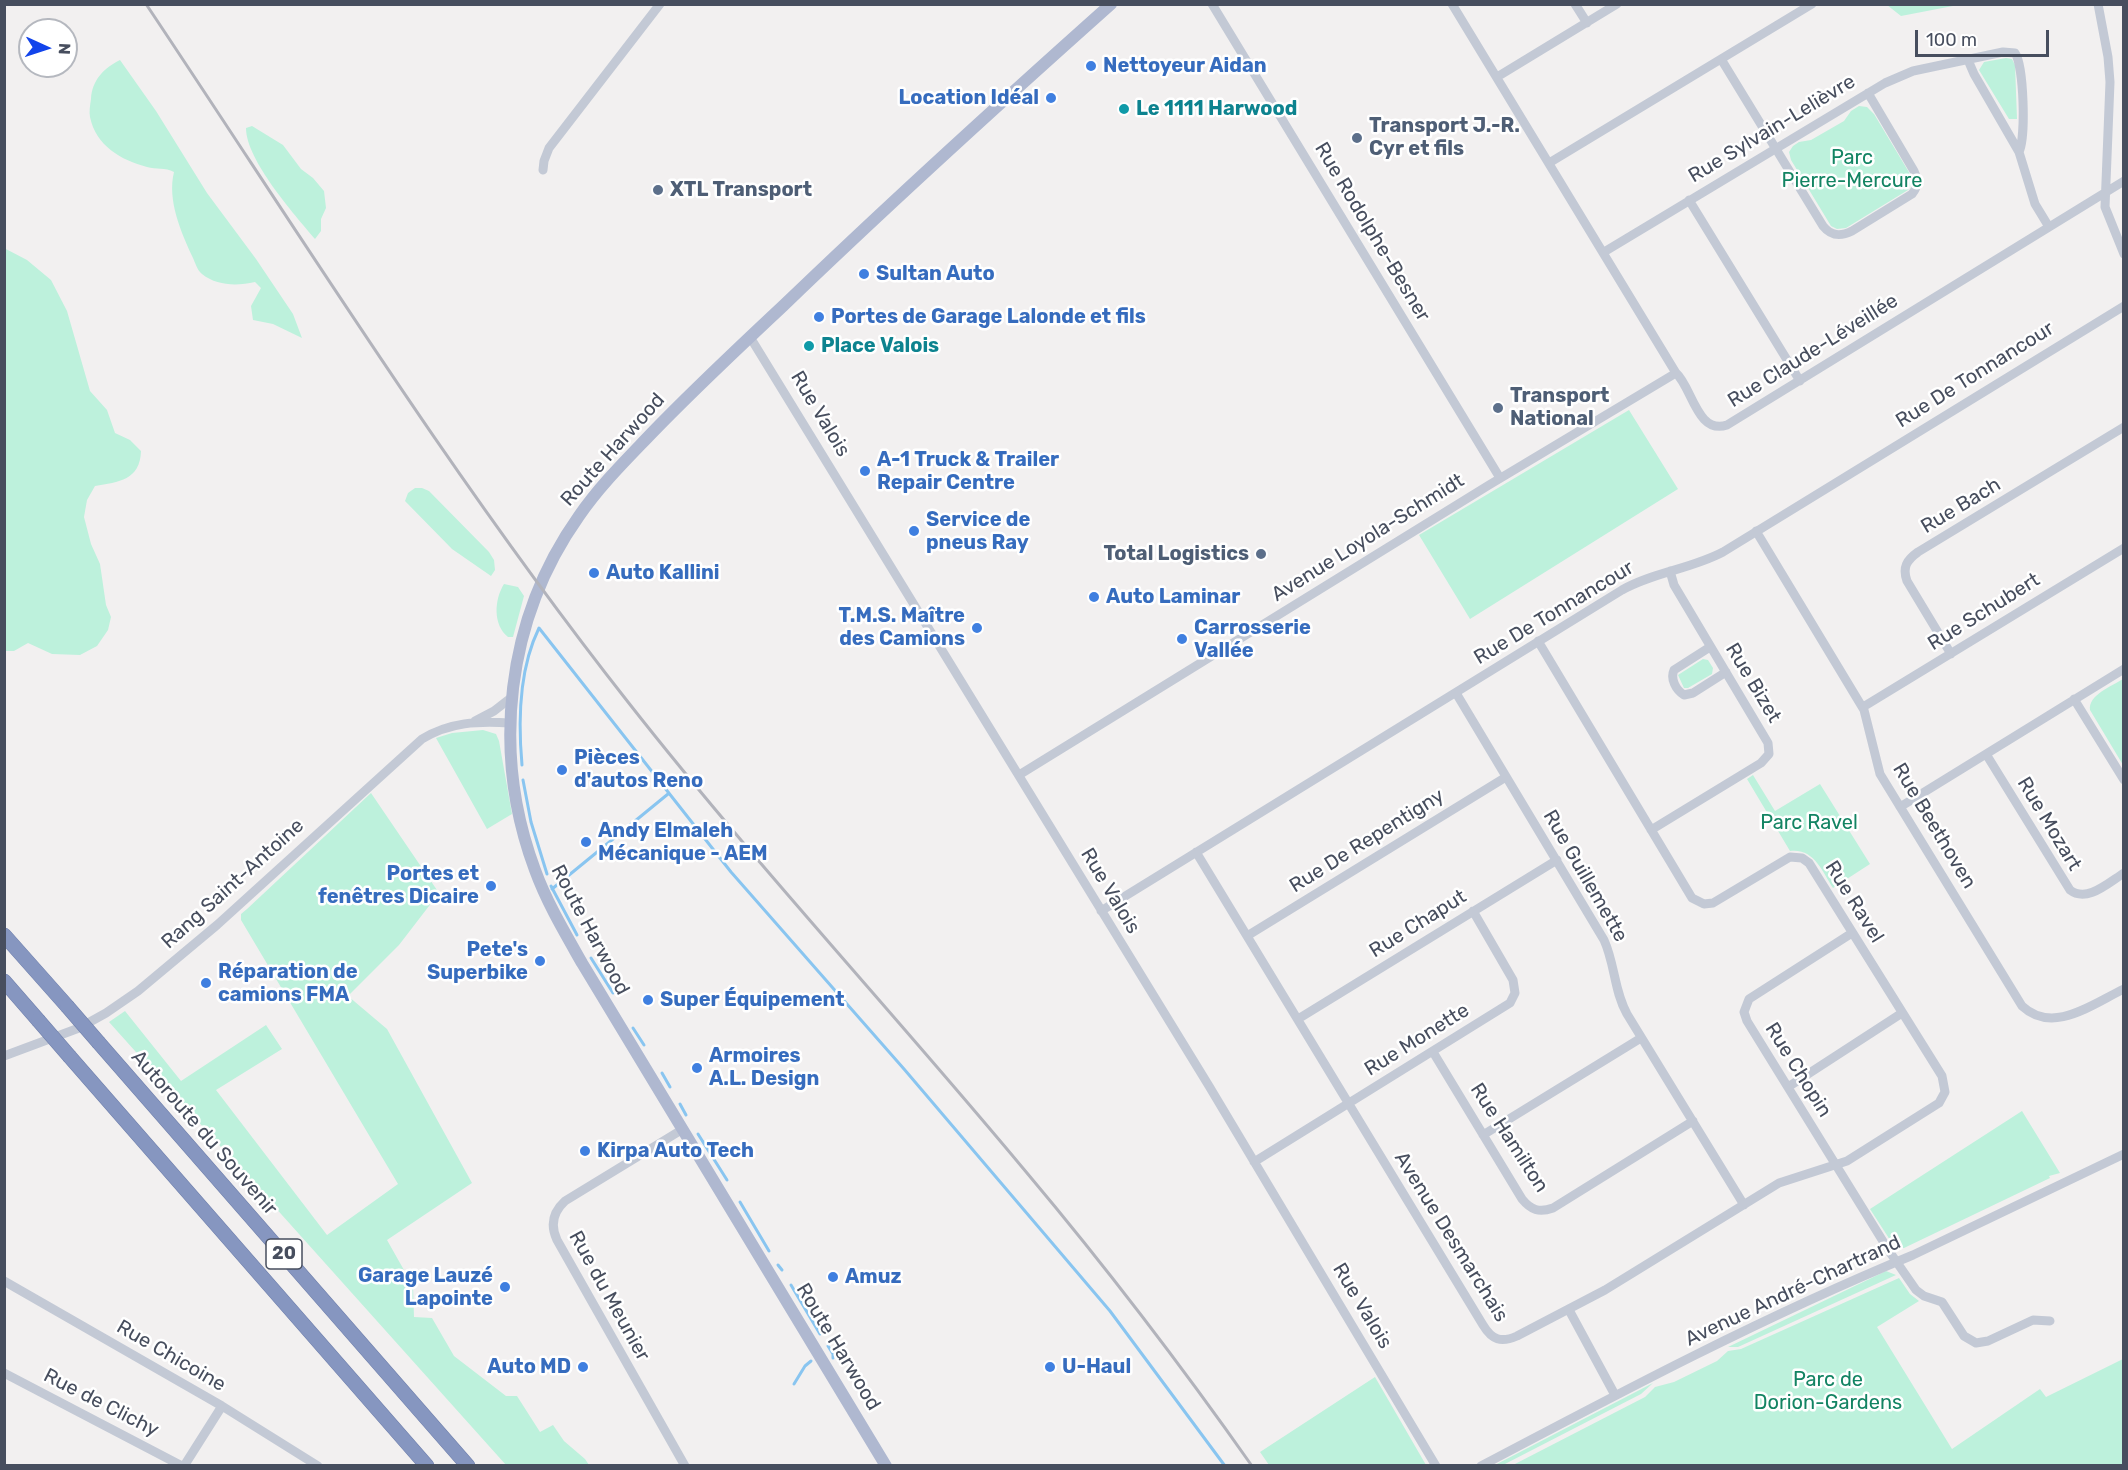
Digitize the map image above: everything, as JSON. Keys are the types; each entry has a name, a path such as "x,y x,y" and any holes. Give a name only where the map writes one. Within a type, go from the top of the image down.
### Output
{"highway":[{"name":"Autoroute du Souvenir","path":"4,935 468,1466"},
{"name":"20","path":"4,981 428,1466"}],"main road":[{"name":"Route Harwood","path":"886,1466 582,963 539,882 517,808 510,757 512,697 518,655 534,600 557,550 578,517 628,457 894,199 1111,4"}],"street":[{"path":"543,170 549,148 660,4"},
{"name":"Rue Rodolphe-Besner","path":"1212,4 1500,478"},
{"name":"Rue Claude-Léveillée","path":"1452,4 1676,373 1685,383 1689,396 1708,423 1722,427 2124,181"},
{"path":"1575,4 1587,23"},
{"path":"1497,77 1617,4"},
{"path":"1549,163 1812,4"},
{"path":"2098,4 2108,57 2110,90 2105,207 2124,254"},
{"name":"Rue Sylvain-Lelièvre","path":"1604,252 1890,80 1913,71 2008,51 2015,53 2021,67 2024,132 2019,152"},
{"path":"1721,59 1823,226 1833,234 1846,234 1902,201 1915,191 1917,183 1916,175 1868,93"},
{"name":"Rue Sylvain-Lelièvre","path":"1968,60 2019,152 2035,204 2049,227"},
{"path":"1689,200 1800,381"},
{"name":"Rue De Tonnancour","path":"1101,911 1622,590 1646,578 1712,557 2124,306"},
{"name":"Rue Valois","path":"750,337 1019,775 1436,1466"},
{"name":"Avenue Loyola-Schmidt","path":"1019,775 1500,478 1676,373"},
{"name":"Rue Bach","path":"1951,654 1907,581 1905,568 1910,559 2124,427"},
{"name":"Rue Beethoven","path":"1756,531 1863,707 1877,768 2018,999 2027,1010 2044,1018 2060,1019 2124,989"},
{"name":"Rue Schubert","path":"1863,707 2124,548"},
{"name":"Rue Bizet","path":"1651,830 1755,767 1769,754 1768,743 1674,585 1670,571"},
{"name":"Rue Ravel","path":"1538,641 1689,894 1704,904 1719,899 1790,857 1806,860 1942,1076 1946,1088 1944,1098 1936,1105 1847,1161 1836,1164"},
{"path":"1710,647 1674,670 1672,678 1679,692 1684,695 1693,693 1726,672"},
{"path":"1900,807 2124,669"},
{"name":"Rue Guillemette","path":"1455,693 1607,946 1620,1000 1744,1205"},
{"name":"Rang Saint-Antoine","path":"473,722 494,711 512,697"},
{"path":"2074,699 2124,780"},
{"name":"Rang Saint-Antoine","path":"4,1056 69,1033 123,1003 217,925 414,745 429,735 445,728 473,722 510,723"},
{"name":"Rue Mozart","path":"1986,754 2070,890 2077,895 2085,896 2124,873"},
{"name":"Rue De Repentigny","path":"1247,936 1506,777"},
{"name":"Avenue Desmarchais","path":"1196,852 1491,1337 1501,1341 1508,1340 1569,1310 1616,1284 1784,1180 1836,1164"},
{"name":"Rue Chaput","path":"1298,1019 1557,861"},
{"name":"Rue Monette","path":"1254,1162 1506,1006 1512,1000 1515,993 1512,977 1473,911"},
{"name":"Rue Chopin","path":"1852,933 1752,997 1744,1012 1747,1021 1916,1290 1924,1296 1942,1302 1964,1336 1973,1342 1988,1341 2033,1320 2050,1321"},
{"path":"1788,1088 1902,1013"},
{"path":"1483,1135 1641,1038"},
{"name":"Rue Hamilton","path":"1432,1052 1522,1199 1531,1208 1542,1211 1557,1206 1693,1121"},
{"name":"Rue du Meunier","path":"683,1129 565,1201 555,1213 552,1222 557,1240 684,1466"},
{"name":"Avenue André-Chartrand","path":"1481,1466 1615,1395 1721,1343 2124,1154"},
{"name":"Rue Chicoine","path":"4,1281 222,1406 318,1466"},
{"path":"1569,1310 1615,1395"},
{"name":"Rue de Clichy","path":"4,1373 183,1466"},
{"path":"183,1466 222,1406"}],"green space":[{"path":"1887,5 1958,5 1901,16"},
{"path":"2012,59 2015,65 2017,119 2009,119 1979,70 1984,62"},
{"path":"120,60 156,111 207,193 293,314 302,338 273,324 253,320 251,306 261,288 255,282 221,283 200,272 176,216 172,194 174,172 150,168 119,156 98,136 90,115 92,92 100,75"},
{"name":"Parc Pierre-Mercure","path":"1859,106 1867,107 1874,114 1910,174 1912,182 1908,190 1846,228 1837,229 1831,226 1791,160 1789,152 1799,142 1811,140 1844,121 1851,111"},
{"path":"252,126 283,145 301,169 324,191 326,208 321,219 321,231 315,239 262,171 248,141 246,128"},
{"path":"4,248 27,260 51,280 67,311 90,391 107,410 115,433 130,440 141,451 140,461 132,474 120,481 95,486 87,500 84,517 91,544 100,564 106,605 111,617 108,630 97,646 80,655 52,654 28,643 14,651 5,651"},
{"path":"1629,410 1678,489 1470,619 1419,535"},
{"path":"415,488 429,491 489,552 494,560 495,570 491,576 452,549 405,501 408,493"},
{"path":"504,584 518,587 524,596 513,637 508,637 503,632 498,619 498,597"},
{"path":"1703,659 1708,660 1713,668 1712,674 1684,688 1678,675"},
{"path":"2123,679 2123,765 2090,710 2090,705 2097,695"},
{"path":"483,730 496,734 499,741 512,814 487,829 436,738 452,733"},
{"name":"Parc Ravel","path":"1753,775 1775,811 1820,784 1870,864 1833,888 1811,857 1798,851 1790,851 1747,779"},
{"path":"371,793 439,893 399,945 348,996 387,1029 472,1183 387,1240 413,1286 414,1317 432,1318 454,1356 506,1396 517,1396 540,1432 553,1425 564,1441 589,1465 506,1465 109,1022 125,1011 181,1081 266,1025 282,1049 216,1090 327,1235 398,1184 241,920 241,914"},
{"path":"2022,1111 2060,1173 2049,1176 2050,1178 1904,1248 1898,1248 1894,1242 1892,1243 1870,1209"},
{"path":"1886,1271 1896,1275 1738,1347 1728,1347"},
{"name":"Parc de Dorion-Gardens","path":"1899,1278 1910,1294 1919,1301 1877,1327 1952,1449 2040,1389 2046,1397 2123,1359 2123,1465 1513,1465 1645,1397 1655,1387 1674,1382 1717,1361 1728,1351 1741,1349"},
{"path":"1375,1377 1426,1465 1269,1465 1260,1452"},
{"path":"1653,1383 1641,1394 1503,1465 1495,1465"}],"waterway":[{"path":"522,765 520,713 524,678 532,644 539,628 731,872 904,1069 1110,1311 1225,1466"},
{"path":"523,780 531,822 547,874"},
{"path":"552,889 668,794"},
{"path":"551,886 577,935"},
{"path":"591,958 613,993"},
{"path":"633,1028 644,1045"},
{"path":"662,1073 670,1087"},
{"path":"680,1104 686,1115"},
{"path":"698,1134 727,1180"},
{"path":"740,1202 769,1251"},
{"path":"778,1265 782,1270"},
{"path":"791,1285 820,1334"},
{"path":"828,1346 833,1358"},
{"path":"794,1384 805,1366 811,1361"}],"railway":[{"path":"146,4 380,358 563,618 726,822 1086,1244 1252,1466"}],"place":[{"name":"Nettoyeur Aidan","path":"1091,66"},
{"name":"Location Idéal","path":"1051,98"},
{"name":"Le 1111 Harwood","path":"1124,109"},
{"name":"Transport J.-R. Cyr et fils","path":"1357,138"},
{"name":"XTL Transport","path":"658,190"},
{"name":"Sultan Auto","path":"864,274"},
{"name":"Portes de Garage Lalonde et fils","path":"819,317"},
{"name":"Place Valois","path":"809,346"},
{"name":"Transport National","path":"1498,408"},
{"name":"A-1 Truck & Trailer Repair Centre","path":"865,471"},
{"name":"Service de pneus Ray","path":"914,531"},
{"name":"Total Logistics","path":"1261,554"},
{"name":"Auto Kallini","path":"594,573"},
{"name":"Auto Laminar","path":"1094,597"},
{"name":"T.M.S. Maître des Camions","path":"977,628"},
{"name":"Carrosserie Vallée","path":"1182,639"},
{"name":"Pièces d'autos Reno","path":"562,770"},
{"name":"Andy Elmaleh Mécanique - AEM","path":"586,842"},
{"name":"Portes et fenêtres Dicaire","path":"491,886"},
{"name":"Pete's Superbike","path":"540,961"},
{"name":"Réparation de camions FMA","path":"206,983"},
{"name":"Super Équipement","path":"648,1000"},
{"name":"Armoires A.L. Design","path":"697,1068"},
{"name":"Kirpa Auto Tech","path":"585,1151"},
{"name":"Amuz","path":"833,1277"},
{"name":"Garage Lauzé Lapointe","path":"505,1287"},
{"name":"Auto MD","path":"583,1367"},
{"name":"U-Haul","path":"1050,1367"}]}
